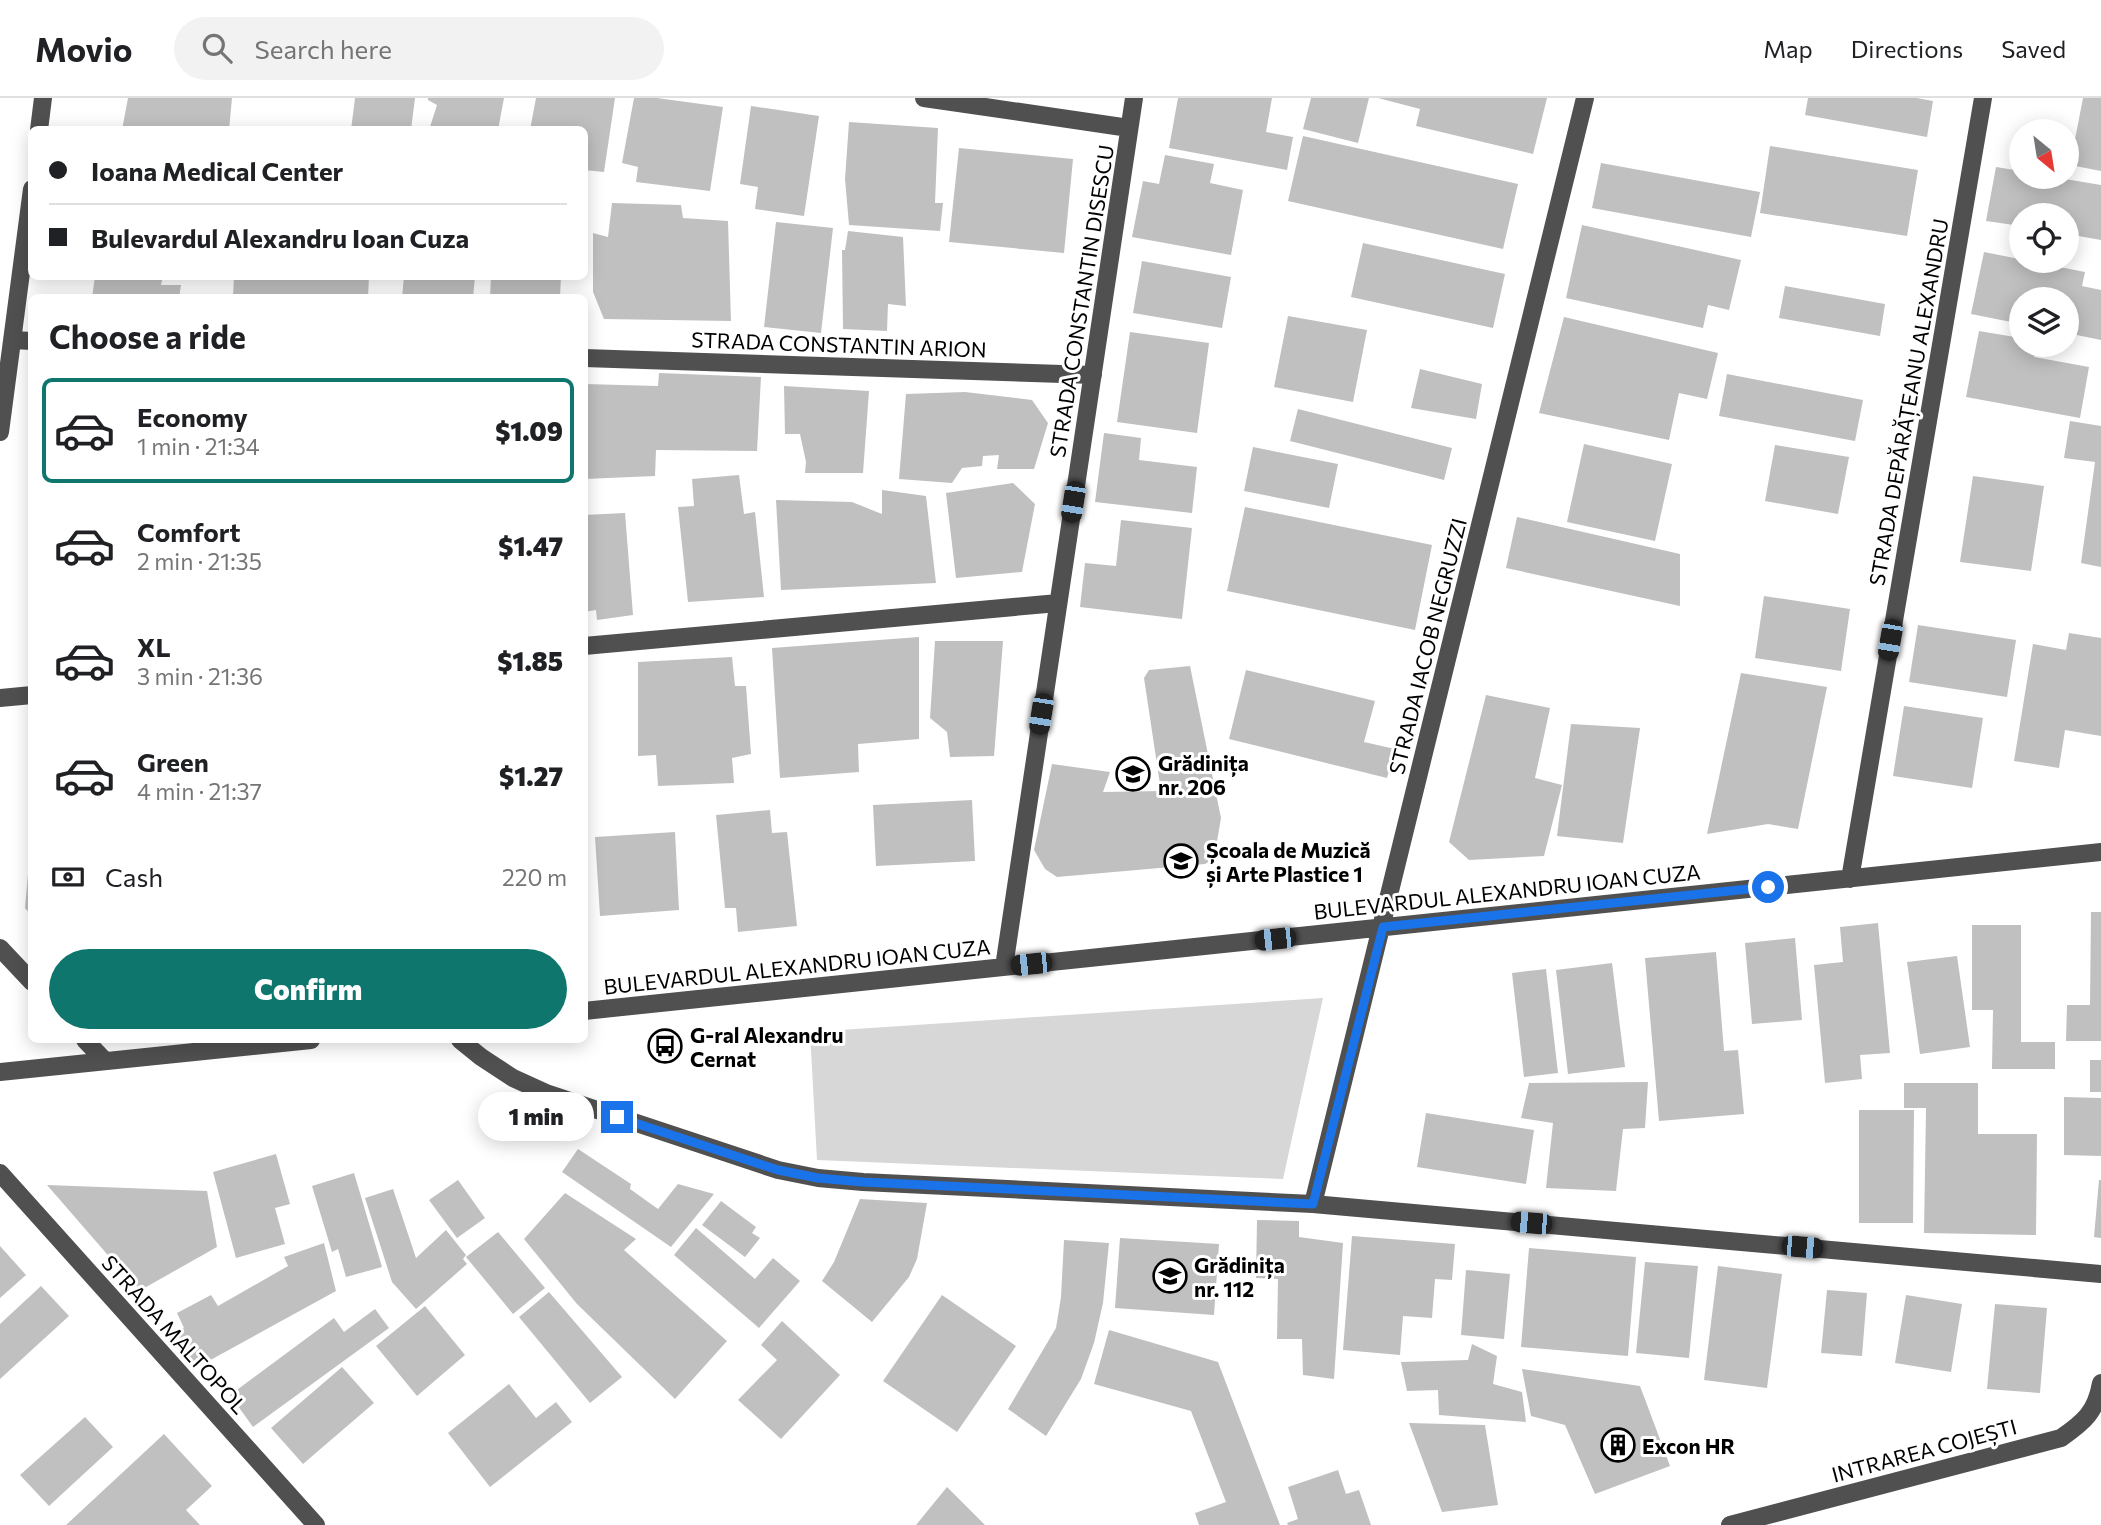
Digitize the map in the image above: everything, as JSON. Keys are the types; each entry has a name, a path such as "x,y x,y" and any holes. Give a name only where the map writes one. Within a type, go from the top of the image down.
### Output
{"street":[{"path":"40,126 43,98"},
{"path":"924,98 1129,128"},
{"name":"STRADA CONSTANTIN DISESCU","path":"1004,967 1134,98"},
{"name":"STRADA IACOB NEGRUZZI","path":"1313,1204 1585,98"},
{"name":"STRADA DEPĂRĂȚEANU ALEXANDRU","path":"1850,879 1983,98"},
{"path":"0,432 28,222"},
{"path":"13,341 28,341"},
{"name":"STRADA CONSTANTIN ARION","path":"588,358 1093,375"},
{"path":"588,646 1058,603"},
{"path":"0,698 28,695"},
{"name":"BULEVARDUL ALEXANDRU IOAN CUZA","path":"588,1011 2101,852"},
{"path":"0,948 28,978"},
{"path":"88,1043 105,1061"},
{"path":"0,1072 282,1043"},
{"path":"464,1043 513,1078 547,1093 735,1157 818,1178 1313,1204 2101,1274"},
{"name":"STRADA MALTOPOL","path":"0,1173 316,1525"},
{"name":"INTRAREA COJEȘTI","path":"1730,1525 2061,1438 2082,1423 2098,1401 2101,1383"}],"shaded area":[{"path":"1323,998 1283,1179 817,1160 810,1032"}],"building":[{"path":"128,98 232,98 229,126 123,126"},
{"path":"355,98 415,98 412,126 352,126"},
{"path":"504,98 499,126 430,126 437,105 428,100"},
{"path":"536,98 615,98 604,172 588,170 588,126 531,126"},
{"path":"634,98 657,98 723,107 710,191 636,182 638,167 622,163"},
{"path":"1178,98 1272,98 1266,132 1293,137 1287,170 1169,148"},
{"path":"1311,98 1369,98 1358,143 1303,129"},
{"path":"1378,98 1547,98 1533,154 1416,126 1420,109"},
{"path":"1808,98 1917,98 1933,101 1927,137 1805,115"},
{"path":"2083,98 2101,98 2101,171 2079,167 2079,119"},
{"path":"751,106 819,116 804,216 755,209 758,187 740,184"},
{"path":"849,122 938,128 935,203 943,203 940,231 849,225 845,179"},
{"path":"1303,136 1518,184 1503,249 1288,201"},
{"path":"1770,146 1918,170 1907,236 1760,213"},
{"path":"959,148 1073,159 1064,253 949,242"},
{"path":"1165,155 1214,164 1210,183 1243,190 1231,255 1132,237 1143,181 1159,184"},
{"path":"1601,163 1760,192 1751,237 1592,208"},
{"path":"1996,167 2009,169 2009,189 2079,189 2079,181 2101,185 2101,240 2079,236 2079,203 2009,203 2009,224 1986,221"},
{"path":"612,203 681,205 683,218 728,221 731,321 604,319 593,292 593,233 608,237"},
{"path":"776,222 833,228 821,333 764,327"},
{"path":"1582,225 1741,260 1729,310 1708,305 1703,328 1566,298"},
{"path":"848,231 903,237 906,306 888,304 887,331 843,329 842,250 845,250"},
{"path":"1363,243 1505,274 1493,328 1351,297"},
{"path":"1984,252 2009,257 2009,273 2085,272 2082,286 2101,290 2101,340 2079,335 2079,287 2009,287 2009,322 1971,314"},
{"path":"1142,261 1231,277 1222,328 1133,313"},
{"path":"94,280 162,280 161,285 181,285 180,294 93,294"},
{"path":"234,280 369,280 368,294 233,294"},
{"path":"404,280 475,280 473,294 402,294"},
{"path":"491,280 561,280 560,294 490,294"},
{"path":"1785,286 1885,304 1880,336 1779,318"},
{"path":"1288,316 1367,330 1353,402 1274,387"},
{"path":"1564,317 1718,353 1707,399 1679,393 1669,440 1539,413"},
{"path":"1979,331 2009,336 2009,357 2034,357 2089,367 2080,418 1966,397"},
{"path":"1130,332 1209,343 1197,433 1117,422"},
{"path":"1420,369 1482,384 1476,419 1411,408"},
{"path":"659,373 761,377 757,451 656,450 655,476 588,479 588,384 658,386"},
{"path":"1727,374 1863,400 1855,441 1719,416"},
{"path":"784,386 869,391 863,473 805,473 806,462 800,434 785,434"},
{"path":"965,392 1032,400 1048,423 1034,469 997,469 999,455 983,456 982,466 962,468 952,483 899,479 906,394"},
{"path":"1298,409 1452,448 1444,480 1290,441"},
{"path":"2070,421 2101,426 2101,567 2081,563 2095,462 2064,458"},
{"path":"1104,433 1141,438 1139,460 1197,467 1192,513 1095,502"},
{"path":"1584,444 1672,464 1655,541 1567,522"},
{"path":"1775,445 1849,457 1838,514 1765,501"},
{"path":"1253,447 1338,464 1329,508 1244,491"},
{"path":"739,475 744,514 755,512 764,597 688,602 678,507 694,506 692,479"},
{"path":"1973,476 2044,486 2031,571 1960,562"},
{"path":"1013,483 1035,504 1022,572 956,578 946,493"},
{"path":"882,490 926,496 936,583 781,590 776,500 852,502 882,514"},
{"path":"1245,507 1432,545 1415,630 1227,591"},
{"path":"625,513 633,615 597,620 596,610 588,611 588,515"},
{"path":"1517,517 1680,554 1680,606 1506,568"},
{"path":"1121,520 1192,528 1182,619 1080,607 1085,563 1116,566"},
{"path":"1764,596 1850,609 1841,671 1755,658"},
{"path":"1918,625 2016,640 2007,697 1909,682"},
{"path":"2069,633 2101,638 2101,736 2065,730 2059,768 2014,761 2033,644 2066,650"},
{"path":"919,637 919,739 858,744 859,772 780,778 772,648"},
{"path":"935,641 1003,641 994,756 950,757 947,732 930,718"},
{"path":"732,657 735,686 746,686 751,754 732,758 734,783 658,786 656,755 638,756 638,662"},
{"path":"1190,666 1221,818 1214,859 1205,864 1057,877 1045,869 1034,850 1052,764 1110,772 1103,792 1161,791 1144,678 1149,670"},
{"path":"1246,670 1375,701 1364,742 1395,749 1387,778 1229,739"},
{"path":"1741,673 1827,687 1798,829 1768,824 1707,834"},
{"path":"1486,695 1550,708 1535,778 1562,785 1544,856 1469,860 1449,842"},
{"path":"1904,706 1983,718 1972,788 1893,776"},
{"path":"1571,724 1640,728 1623,843 1557,836"},
{"path":"972,800 975,861 876,866 873,805"},
{"path":"770,810 772,833 787,832 797,926 738,932 736,908 725,908 716,815"},
{"path":"675,832 679,910 600,916 595,837"},
{"path":"28,874 28,911 25,908"},
{"path":"2091,912 2101,912 2101,1041 2066,1041 2067,1005 2090,1005"},
{"path":"1878,923 1890,1053 1860,1055 1862,1079 1825,1083 1814,965 1843,962 1840,927"},
{"path":"1972,925 2021,925 2021,1042 2055,1042 2055,1069 1992,1069 1993,1010 1972,1010"},
{"path":"1795,938 1802,1020 1752,1024 1745,943"},
{"path":"1716,952 1724,1051 1738,1050 1744,1114 1659,1121 1645,958"},
{"path":"1957,956 1970,1047 1920,1054 1907,962"},
{"path":"1612,963 1625,1067 1568,1074 1556,970"},
{"path":"1546,969 1558,1073 1524,1077 1512,973"},
{"path":"2090,1060 2101,1060 2101,1092 2090,1092"},
{"path":"1648,1082 1645,1128 1623,1129 1616,1191 1546,1188 1553,1123 1521,1118 1529,1083"},
{"path":"1904,1083 1978,1083 1978,1134 2037,1134 2036,1235 1924,1233 1926,1108 1904,1108"},
{"path":"2064,1097 2101,1098 2101,1156 2064,1155"},
{"path":"1859,1110 1914,1110 1913,1223 1859,1223"},
{"path":"1426,1113 1534,1130 1526,1184 1417,1167"},
{"path":"578,1149 631,1184 630,1189 658,1209 678,1184 714,1194 671,1247 562,1172"},
{"path":"276,1154 290,1204 275,1208 285,1244 236,1258 213,1172"},
{"path":"354,1173 382,1267 346,1277 338,1249 332,1252 312,1186"},
{"path":"458,1180 485,1218 457,1238 429,1200"},
{"path":"2101,1180 2101,1238 2094,1237"},
{"path":"47,1185 207,1191 217,1247 139,1291"},
{"path":"393,1189 416,1258 446,1230 466,1255 463,1259 467,1264 416,1309 392,1282 365,1198"},
{"path":"565,1193 636,1239 624,1250 727,1341 675,1399 577,1304 524,1239"},
{"path":"860,1199 927,1203 917,1259 909,1277 872,1322 822,1281 834,1262"},
{"path":"721,1201 756,1227 752,1233 760,1238 745,1257 702,1225"},
{"path":"1257,1220 1299,1221 1299,1237 1343,1243 1334,1379 1303,1375 1302,1339 1277,1339 1278,1279 1256,1278"},
{"path":"696,1228 755,1279 773,1258 800,1281 759,1328 674,1255"},
{"path":"498,1232 545,1288 513,1314 466,1257"},
{"path":"1352,1236 1455,1244 1452,1280 1435,1279 1432,1318 1403,1316 1400,1355 1343,1350"},
{"path":"1120,1238 1219,1244 1214,1315 1115,1308"},
{"path":"1064,1240 1109,1243 1103,1303 1094,1343 1081,1379 1046,1436 1008,1409 1056,1328 1061,1297"},
{"path":"324,1243 336,1291 194,1369 173,1334 184,1328 177,1313 211,1295 218,1306 288,1266 284,1257"},
{"path":"0,1246 26,1275 0,1298"},
{"path":"1529,1248 1636,1257 1628,1356 1521,1347"},
{"path":"1645,1262 1698,1266 1689,1358 1636,1353"},
{"path":"1718,1266 1782,1274 1767,1388 1704,1380"},
{"path":"1466,1270 1510,1274 1504,1339 1461,1335"},
{"path":"41,1286 69,1316 0,1379 0,1324"},
{"path":"1827,1290 1867,1293 1862,1356 1821,1353"},
{"path":"549,1292 622,1377 590,1403 519,1317"},
{"path":"942,1295 1016,1346 957,1432 883,1381"},
{"path":"1906,1295 1962,1304 1951,1372 1895,1363"},
{"path":"1995,1304 2047,1308 2040,1393 1987,1389"},
{"path":"425,1306 465,1355 417,1396 376,1346"},
{"path":"375,1309 389,1328 253,1427 230,1395 334,1318 344,1332"},
{"path":"782,1321 840,1375 781,1439 738,1400 777,1360 761,1345"},
{"path":"1109,1330 1218,1362 1280,1525 1199,1525 1195,1513 1226,1502 1191,1411 1094,1384"},
{"path":"1472,1344 1497,1356 1493,1384 1522,1392 1526,1422 1439,1415 1438,1390 1407,1391 1401,1362 1468,1360"},
{"path":"342,1367 374,1403 303,1464 271,1428"},
{"name":"Excon HR","path":"1522,1369 1640,1386 1670,1466 1595,1494 1565,1425 1531,1416"},
{"path":"509,1384 536,1418 556,1402 572,1422 490,1487 448,1433"},
{"path":"85,1417 113,1447 49,1506 20,1475"},
{"path":"1409,1423 1485,1425 1498,1505 1442,1512"},
{"path":"164,1434 212,1486 186,1510 200,1525 66,1525"},
{"path":"1338,1470 1346,1494 1359,1490 1371,1525 1288,1525 1287,1523 1298,1519 1288,1487"},
{"path":"947,1487 985,1525 916,1525"}],"place":[{"name":"Grădinița nr. 206","path":"1133,774"},
{"name":"Școala de Muzică și Arte Plastice 1","path":"1181,861"},
{"name":"G-ral Alexandru Cernat","path":"665,1046"},
{"name":"Grădinița nr. 112","path":"1170,1276"},
{"name":"Excon HR","path":"1618,1445"}],"route":[{"path":"617,1117 735,1157 818,1178 1313,1204 1383,927 1768,887"}]}
